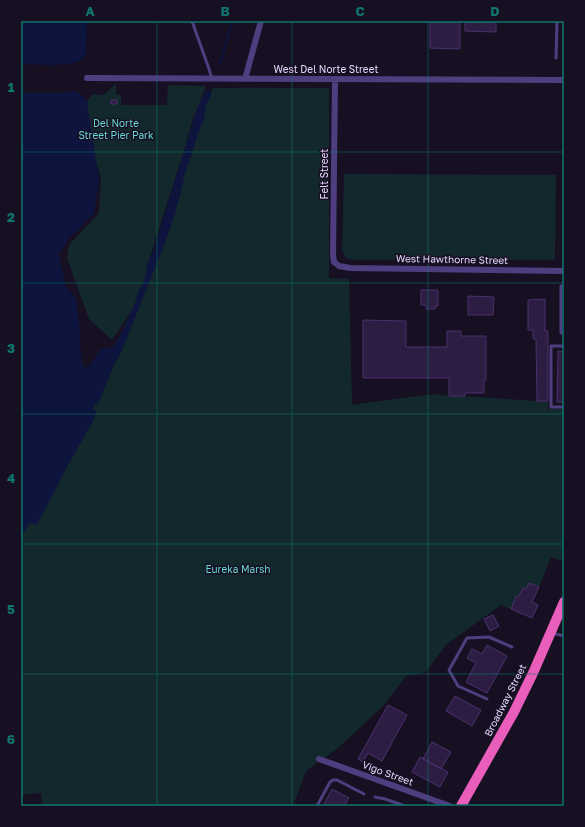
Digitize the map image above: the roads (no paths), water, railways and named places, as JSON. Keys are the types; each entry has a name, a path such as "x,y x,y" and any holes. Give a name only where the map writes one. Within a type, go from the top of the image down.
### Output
{"highway":[{"name":"Broadway Street","path":"461,806 514,712 564,602"}],"street":[{"path":"245,79 261,21"},
{"name":"West Del Norte Street","path":"87,78 564,80"},
{"name":"Felt Street","path":"335,79 333,255 334,262 339,266"},
{"name":"West Hawthorne Street","path":"339,266 350,268 564,271"},
{"name":"Vigo Street","path":"319,759 450,806"}],"lane":[{"path":"192,21 212,79"},
{"path":"556,58 557,21"},
{"path":"564,286 561,286 561,333 564,333"},
{"path":"564,346 551,346 551,407 564,407"},
{"path":"550,633 564,636"},
{"path":"487,699 458,686 448,670 466,638 489,637 512,647"},
{"path":"317,806 330,782 333,780 337,780 364,794"},
{"path":"375,797 405,806"}],"waterway":[{"path":"219,65 232,21"}],"park label":[{"name":"Del Norte Street Pier Park","path":"116,128"},
{"name":"Eureka Marsh","path":"238,569"}]}
